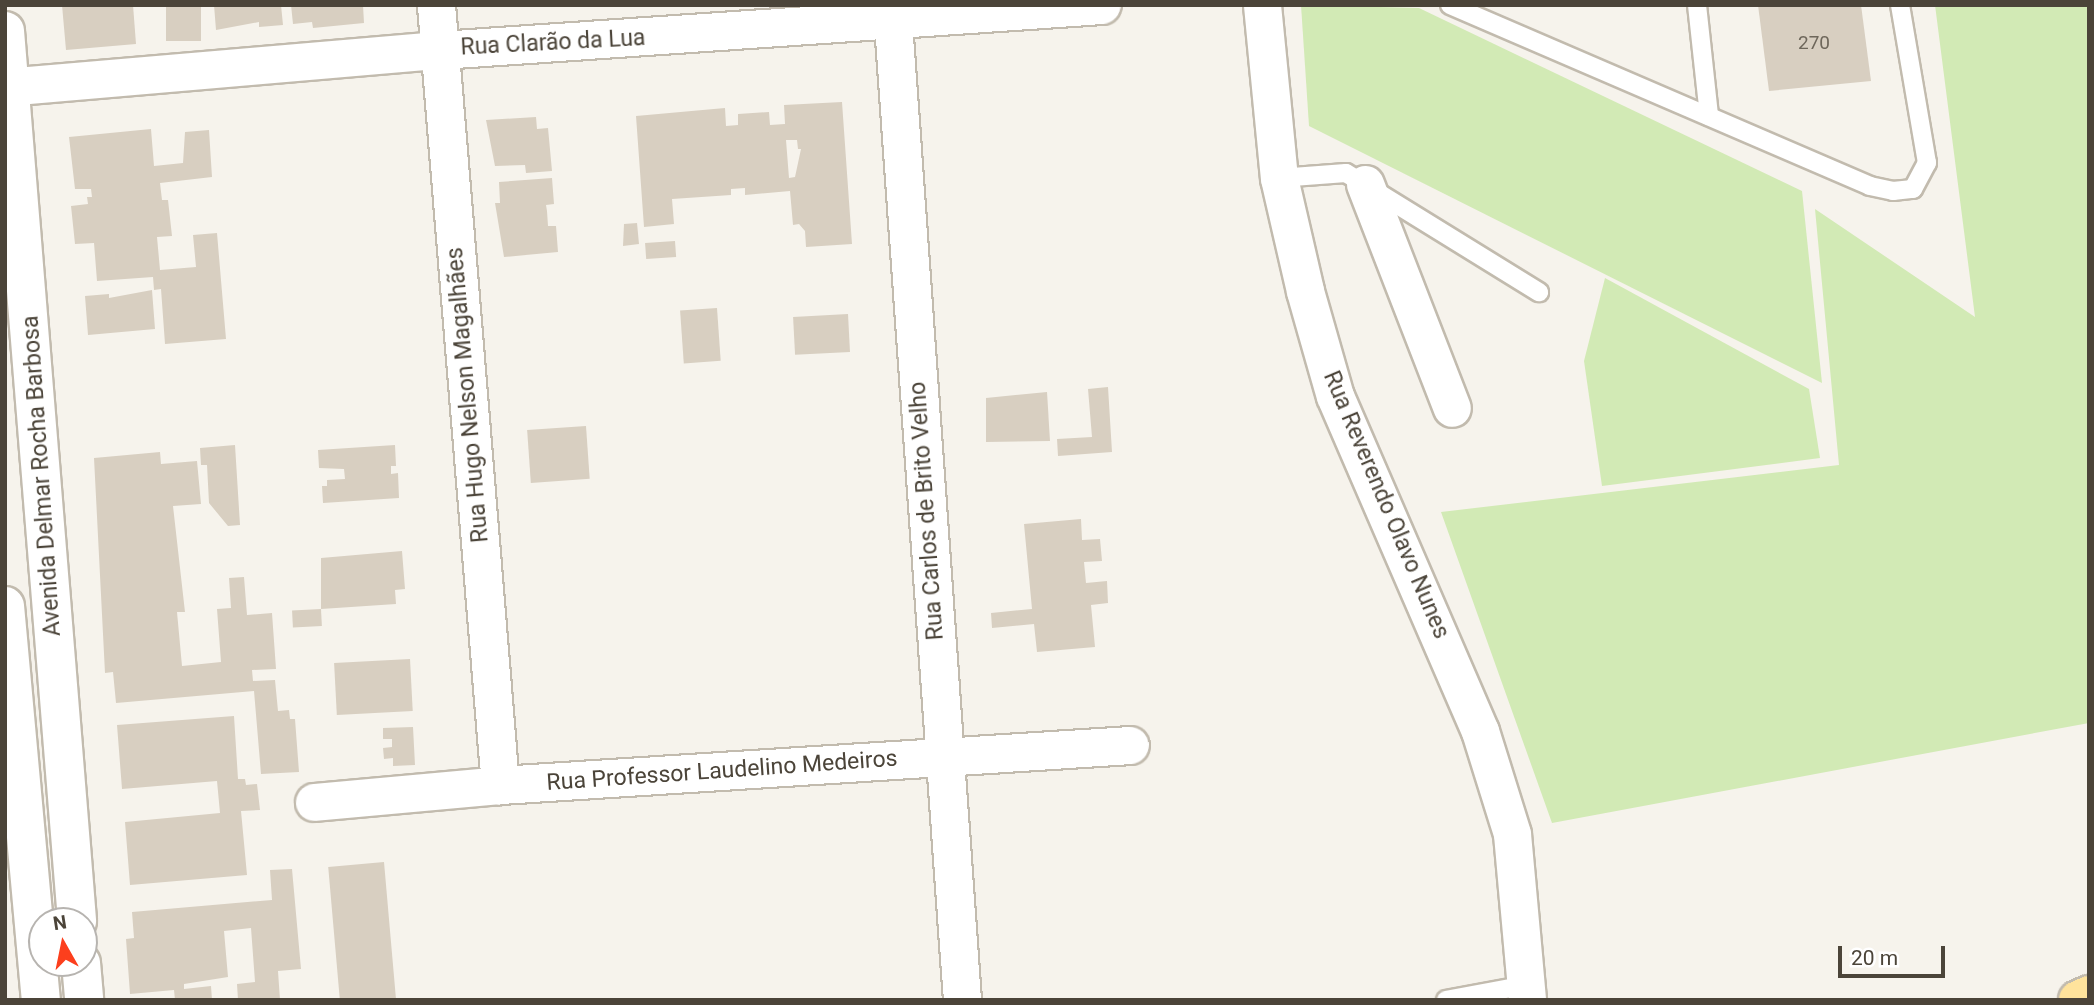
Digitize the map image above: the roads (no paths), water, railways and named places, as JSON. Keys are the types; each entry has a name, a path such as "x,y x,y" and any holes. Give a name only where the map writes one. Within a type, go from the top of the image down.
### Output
{"main road":[{"path":"2078,1000 2089,995"}],"street":[{"name":"Rua Hugo Nelson Magalhães","path":"436,5 500,785"},
{"name":"Rua Clarão da Lua","path":"7,87 440,50 893,23 1101,5"},
{"name":"Rua Reverendo Olavo Nunes","path":"1262,5 1279,178 1335,397 1480,731 1512,834 1527,992"},
{"name":"Rua Carlos de Brito Velho","path":"893,23 961,1000"},
{"name":"Avenida Delmar Rocha Barbosa","path":"5,31 17,317 77,907"},
{"path":"1365,184 1452,408"},
{"name":"Avenida Delmar Rocha Barbosa","path":"5,606 41,1000"},
{"name":"Rua Professor Laudelino Medeiros","path":"314,802 500,785 1130,745"},
{"path":"82,977 84,1000"}],"lane":[{"path":"1450,5 1870,186 1913,189 1927,163 1900,5"},
{"path":"1697,5 1709,117"},
{"path":"1279,178 1346,173 1539,292"},
{"path":"1446,1000 1527,992"}]}
